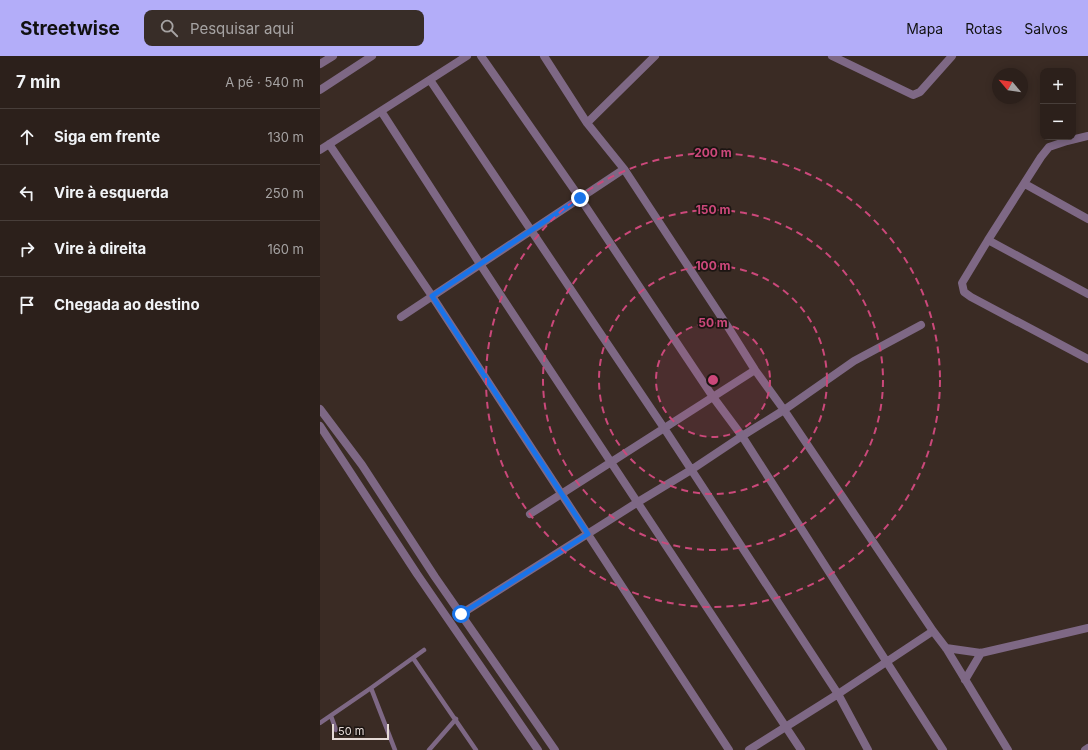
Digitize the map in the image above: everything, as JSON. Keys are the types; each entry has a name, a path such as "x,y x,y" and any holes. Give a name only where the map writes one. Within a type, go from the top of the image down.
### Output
{"street":[{"path":"320,64 333,56"},
{"path":"320,90 372,56"},
{"path":"320,150 467,56"},
{"path":"481,56 580,198 713,397 742,436 943,750"},
{"path":"544,56 588,123 624,169 755,370 784,410 946,648 1008,750"},
{"path":"588,123 656,56"},
{"path":"832,56 913,95 920,92 952,56"},
{"path":"430,80 664,428 838,694 868,750"},
{"path":"381,111 480,264 801,750"},
{"path":"1088,136 1067,141 1049,148 988,240 962,283 964,292 971,297 1088,359"},
{"path":"329,144 432,296 562,493 728,750"},
{"path":"401,317 624,169"},
{"path":"1025,184 1088,218"},
{"path":"988,240 1088,294"},
{"path":"461,614 691,470 784,410 854,361 921,325"},
{"path":"530,514 755,370"},
{"path":"320,409 364,468 435,577 555,750"},
{"path":"320,426 421,580 538,750"},
{"path":"946,648 981,653 1088,628"},
{"path":"749,750 887,663 933,631"},
{"path":"965,680 981,653"}],"lane":[{"path":"320,723 372,688 424,650"},
{"path":"413,658 476,750"},
{"path":"372,688 395,750"},
{"path":"331,716 336,730"},
{"path":"429,750 456,719"}],"route":[{"path":"461,614 588,534 432,296 580,198"}]}
